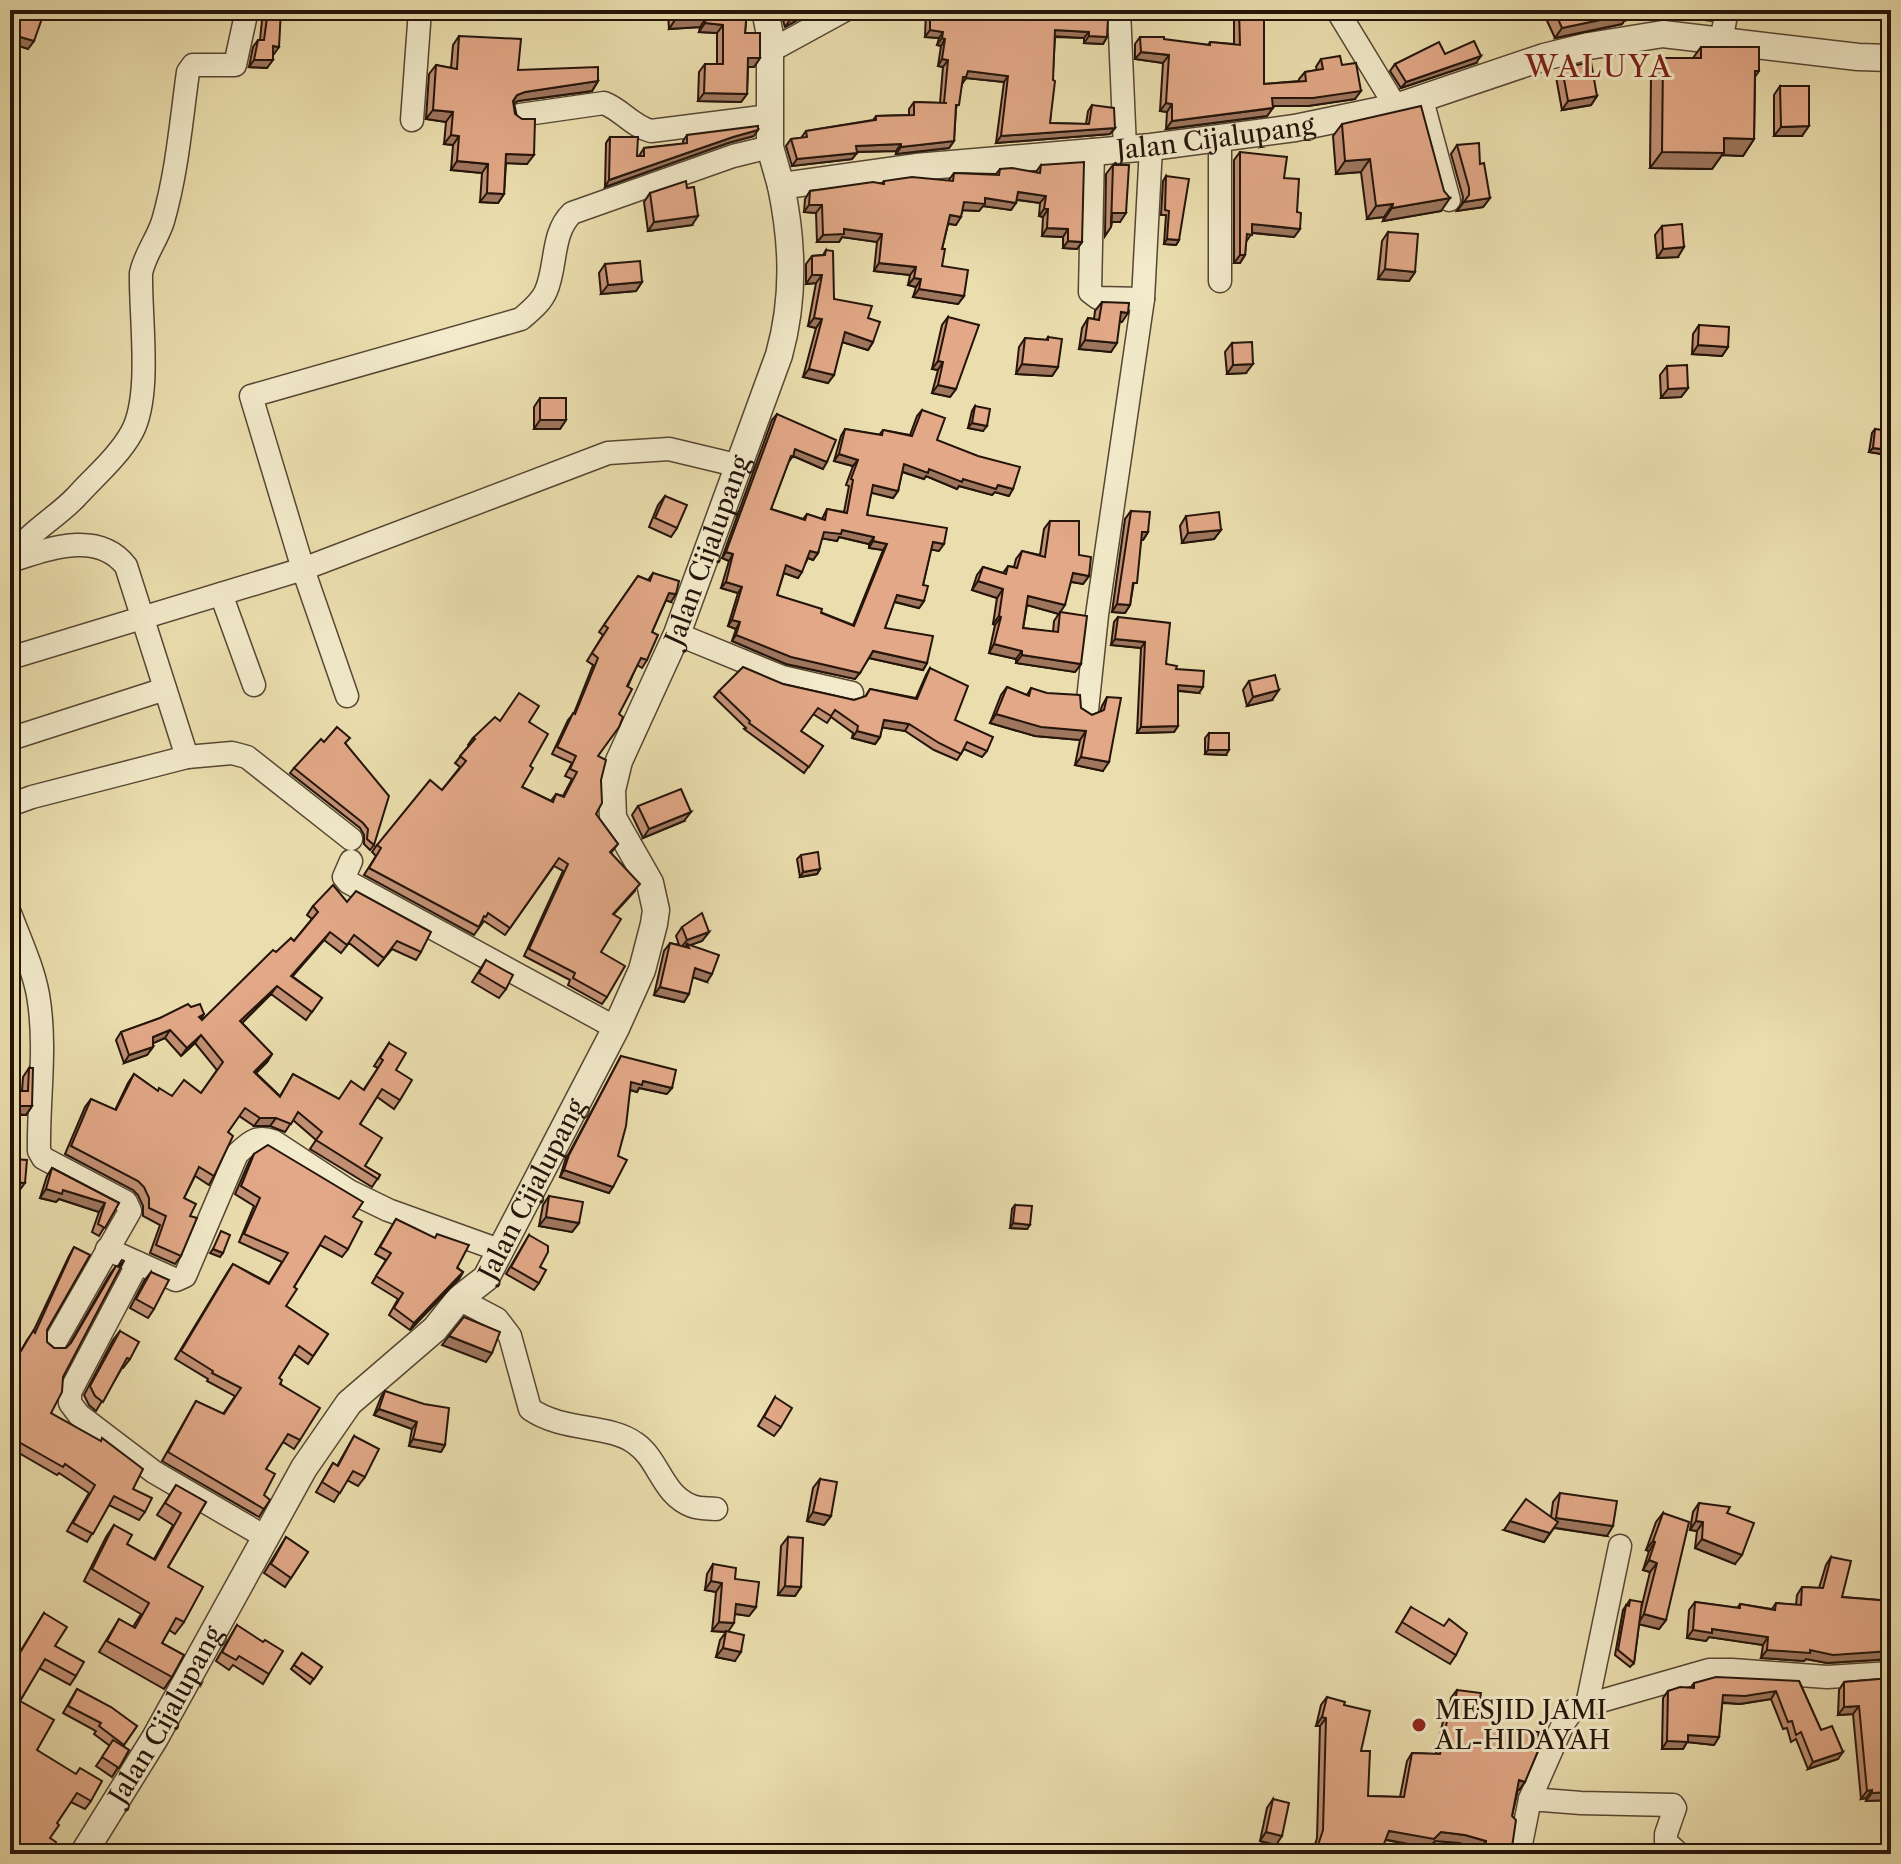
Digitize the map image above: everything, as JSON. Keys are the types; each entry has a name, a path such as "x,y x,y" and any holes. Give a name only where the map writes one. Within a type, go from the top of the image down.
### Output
{"street":[{"path":"10,561 23,541 73,500 133,430 142,407 141,273 161,226 173,184 188,72 193,65 203,63 235,65 247,10"},
{"path":"412,120 420,10"},
{"path":"765,10 770,35 770,147 781,186"},
{"path":"770,51 845,10"},
{"path":"1087,710 1097,615 1143,299 1138,147 1119,11 1095,10"},
{"path":"1337,10 1396,107"},
{"path":"1721,41 1727,10"},
{"name":"Jalan Cijalupang","path":"83,1854 155,1738 304,1468 349,1403 435,1329 459,1299 486,1278 616,1028 642,970 656,910 650,883 613,818 612,790 619,761 677,634 740,466 787,325 791,261 788,218 781,186 916,167 1220,139 1295,128 1422,100 1544,57 1663,34 1858,57 1891,58"},
{"path":"1422,100 1449,200"},
{"path":"520,115 604,103 639,128 651,131 769,116"},
{"path":"1220,139 1220,281"},
{"path":"347,696 303,569 251,396 521,319 536,306 546,291 562,222 572,213 733,156 770,147"},
{"path":"1093,150 1090,292 1098,298 1143,299"},
{"path":"10,658 303,569 608,453 669,449 740,466"},
{"path":"10,561 65,544 87,545 119,558 126,566 187,757"},
{"path":"221,594 254,685"},
{"path":"677,634 782,677 852,693"},
{"path":"10,739 165,689"},
{"path":"10,805 187,757 232,753 247,757 351,850 344,877 348,882 616,1028"},
{"path":"10,913 34,975 38,998 42,1082 39,1151 43,1158 128,1204 130,1211 54,1344"},
{"path":"107,1249 176,1280 185,1276 237,1154 251,1141 262,1138 273,1141 349,1191 388,1210 502,1251"},
{"path":"138,1263 70,1392 70,1403 79,1415 154,1472 267,1538"},
{"path":"459,1299 497,1319 510,1336 530,1409 552,1422 632,1440 645,1451 672,1493 692,1506 716,1509"},
{"path":"1587,1705 1620,1546"},
{"path":"1519,1854 1530,1799 1563,1724 1572,1711 1709,1670 1827,1677 1891,1673"},
{"path":"1530,1799 1673,1805 1675,1808 1666,1842 1679,1854"}],"path":[{"path":"1390,1849 1492,1854"}],"building":[{"path":"10,10 45,10 34,41 10,34"},
{"path":"268,10 281,10 279,47 273,46 273,60 254,60 258,40 264,40"},
{"path":"675,10 747,10 745,33 760,33 760,58 748,58 747,94 704,93 705,64 723,64 723,25 705,23 706,18 675,20"},
{"path":"787,10 807,10 790,20"},
{"path":"930,10 1031,10 1031,14 1086,17 1089,10 1092,15 1108,18 1107,37 1089,36 1089,32 1055,30 1055,81 1050,123 1089,124 1092,105 1114,108 1115,128 1001,136 1008,76 968,71 963,77 959,105 956,105 954,141 901,147 901,144 856,146 857,153 797,159 791,139 807,137 806,131 876,120 876,116 914,115 914,102 944,103 948,60 942,59 945,39 942,38 943,32 930,30"},
{"path":"1239,10 1264,10 1264,84 1306,81 1305,72 1323,69 1321,59 1340,56 1342,65 1356,63 1361,91 1313,98 1272,98 1273,108 1172,121 1172,104 1166,103 1169,55 1141,52 1140,37 1240,45"},
{"path":"1554,10 1634,10 1629,14 1562,28"},
{"path":"459,36 521,39 518,70 598,67 598,81 517,95 513,101 515,114 522,119 535,119 534,155 506,154 504,194 487,193 488,164 457,161 459,136 451,135 453,112 433,110 436,65 457,69"},
{"path":"1474,41 1481,56 1406,82 1395,64 1439,42 1445,54"},
{"path":"1701,47 1759,47 1759,71 1755,71 1754,139 1724,138 1724,153 1662,152 1663,58 1701,58"},
{"path":"1591,62 1597,96 1568,101 1562,68"},
{"path":"1780,86 1809,86 1809,126 1781,127"},
{"path":"1421,106 1444,191 1450,198 1392,208 1393,204 1376,206 1370,159 1345,161 1342,124"},
{"path":"758,126 758,130 609,180 610,137 638,137 637,156 644,156 644,148 687,143 687,135"},
{"path":"1479,143 1480,164 1484,163 1490,198 1464,202 1469,188 1457,145"},
{"path":"1240,152 1287,157 1284,178 1299,179 1297,212 1301,213 1300,229 1252,224 1252,235 1247,234 1245,255 1240,255"},
{"path":"1084,162 1082,242 1068,241 1068,229 1047,228 1048,209 1044,209 1046,196 1018,192 1016,203 985,198 985,204 964,202 961,217 950,215 942,249 945,249 942,266 968,270 964,296 919,289 921,279 914,278 916,267 879,263 882,234 844,229 844,234 823,235 822,205 809,205 810,191 873,182 884,184 884,181 912,177 953,181 954,173 999,175 1000,169 1012,168 1040,173 1041,165"},
{"path":"1113,165 1129,165 1126,213 1112,213 1111,227"},
{"path":"1166,176 1189,179 1179,240 1167,239 1169,211 1165,210"},
{"path":"686,181 687,188 694,187 698,216 654,222 650,193"},
{"path":"1682,224 1684,247 1663,249 1662,226"},
{"path":"1388,232 1418,234 1415,272 1385,269"},
{"path":"826,250 833,251 834,299 872,306 868,318 880,322 873,342 845,332 834,375 809,369 822,319 814,318 822,275 812,275 812,256 825,255"},
{"path":"640,261 642,282 608,285 605,264"},
{"path":"1102,302 1129,303 1128,313 1121,312 1117,343 1085,340 1088,318 1099,320"},
{"path":"948,317 979,325 956,389 938,385 943,362 938,361"},
{"path":"1699,325 1729,327 1728,347 1698,345"},
{"path":"1048,337 1062,339 1058,367 1022,364 1025,338 1048,340"},
{"path":"1252,342 1253,364 1233,365 1232,343"},
{"path":"1687,365 1688,388 1668,389 1667,366"},
{"path":"540,398 566,398 566,420 540,420"},
{"path":"975,406 990,409 987,426 972,423"},
{"path":"922,410 945,418 937,440 978,456 1020,467 1013,489 998,485 996,489 963,479 962,482 929,469 928,473 904,464 898,491 873,485 867,515 947,528 944,544 933,542 923,585 928,586 924,601 897,595 885,628 933,636 927,663 873,651 860,673 791,657 736,635 740,622 732,620 742,587 726,582 733,554 726,552 777,414 836,440 827,462 795,449 791,456 771,509 805,520 807,514 825,520 827,509 847,513 851,479 858,460 839,454 845,429 882,435 883,430 912,436","holes":["842,530 874,537 873,541 887,544 854,626 821,613 822,609 777,595 786,565 802,572 810,551 818,553 824,532 841,534"]},
{"path":"1875,429 1891,431 1890,450 1873,448"},
{"path":"665,496 687,505 677,528 655,518"},
{"path":"1131,511 1150,512 1148,532 1142,532 1137,583 1133,583 1130,605 1117,604"},
{"path":"1219,512 1221,530 1188,533 1186,516"},
{"path":"1050,521 1079,521 1079,555 1091,557 1089,576 1073,573 1065,605 1028,596 1023,628 1058,632 1060,612 1087,616 1081,664 1022,655 1022,651 994,644 1001,617 1003,589 978,581 983,567 1006,574 1008,566 1017,568 1022,551 1045,557"},
{"path":"653,573 679,581 676,594 669,593 652,632 658,635 647,660 641,658 627,686 632,689 619,714 623,717 619,727 598,756 606,760 601,780 602,803 596,814 618,844 610,852 640,884 613,914 621,919 601,952 625,966 607,997 573,978 575,973 529,949 568,864 559,858 510,928 488,913 479,927 369,868 381,848 377,845 430,780 442,790 466,761 460,756 473,738 495,717 500,721 519,693 539,706 529,722 548,734 522,787 553,802 556,794 564,797 577,772 570,769 576,756 557,747 575,714 598,658 592,653 608,628 604,625 638,576 650,581"},
{"path":"1118,617 1170,623 1166,664 1177,666 1176,669 1204,671 1203,687 1178,685 1178,726 1141,727 1145,642 1115,639"},
{"path":"743,667 783,684 854,700 866,696 870,689 917,699 930,668 968,686 955,720 993,737 987,751 967,742 961,754 909,724 884,720 880,737 857,731 858,726 835,710 831,716 818,708 801,731 823,746 809,767 749,723 719,691"},
{"path":"1275,675 1279,690 1253,697 1249,681"},
{"path":"1007,687 1029,696 1031,688 1047,693 1080,695 1081,708 1092,715 1104,710 1107,697 1121,698 1109,762 1081,757 1086,731 1041,727 996,714"},
{"path":"337,727 350,738 345,743 389,796 374,845 367,839 368,829 363,823 294,768"},
{"path":"1209,733 1229,733 1229,750 1208,750"},
{"path":"681,789 691,812 649,829 638,806"},
{"path":"818,852 820,869 803,872 801,855"},
{"path":"333,885 347,902 356,891 431,932 421,952 397,941 384,958 354,935 347,945 330,932 291,976 322,998 312,1012 277,986 240,1021 272,1054 254,1072 280,1097 293,1074 339,1099 351,1081 364,1090 383,1060 380,1058 389,1043 406,1053 396,1070 412,1080 400,1100 382,1089 360,1124 382,1138 365,1166 380,1175 378,1179 316,1140 322,1132 298,1112 291,1124 276,1118 260,1118 245,1108 228,1132 233,1136 214,1176 199,1167 184,1198 196,1204 190,1216 197,1218 181,1256 156,1245 166,1216 149,1208 144,1187 71,1146 91,1099 116,1110 134,1074 158,1091 159,1088 172,1096 184,1080 201,1093 223,1062 201,1035 187,1048 170,1030 153,1037 153,1047 129,1055 121,1032 188,1004 191,1007 200,1004 204,1014 199,1017 202,1020 273,950 276,952 291,938 294,941 318,912 313,906"},
{"path":"702,913 709,932 687,940 682,927"},
{"path":"670,943 689,948 687,944 719,955 712,974 695,968 689,994 660,987"},
{"path":"486,960 513,975 506,989 479,973"},
{"path":"621,1056 676,1070 672,1088 643,1081 642,1085 631,1082 626,1126 618,1156 627,1160 613,1187 564,1170"},
{"path":"29,1068 33,1068 32,1106 18,1106 19,1125 15,1125 14,1159 27,1160 25,1183 10,1182 10,1091 28,1091"},
{"path":"268,1145 363,1202 353,1217 362,1222 348,1249 325,1236 286,1306 328,1334 313,1356 299,1346 279,1378 282,1380 280,1384 320,1408 300,1440 288,1434 266,1469 275,1474 264,1495 270,1500 264,1509 168,1452 196,1401 224,1414 241,1388 212,1373 181,1351 233,1264 269,1284 288,1253 244,1234 260,1198 241,1186 254,1154"},
{"path":"52,1168 119,1203 105,1228 98,1224 105,1203 63,1190 62,1194 46,1189"},
{"path":"549,1196 583,1202 579,1223 546,1217"},
{"path":"1015,1205 1032,1206 1030,1225 1013,1223"},
{"path":"396,1219 435,1238 437,1234 469,1245 457,1268 463,1272 414,1323 394,1308 403,1293 376,1276 391,1253 380,1247"},
{"path":"221,1231 230,1235 223,1253 213,1249"},
{"path":"529,1235 548,1246 540,1267 546,1270 539,1283 511,1267"},
{"path":"74,1247 90,1255 47,1330 47,1342 54,1348 66,1348 71,1343 116,1266 119,1267 124,1261 63,1377 62,1392 51,1413 101,1441 102,1438 143,1469 133,1489 152,1498 145,1512 114,1496 93,1534 73,1523 95,1485 65,1464 63,1467 17,1441 10,1452 10,1403 16,1394 10,1391 10,1352 18,1356 33,1331 35,1333"},
{"path":"151,1272 169,1280 154,1309 136,1299"},
{"path":"464,1317 500,1332 492,1353 449,1336"},
{"path":"120,1331 139,1342 103,1402 95,1396 90,1386"},
{"path":"385,1391 424,1404 449,1408 445,1445 413,1439 417,1422 379,1409"},
{"path":"775,1397 792,1408 781,1427 764,1417"},
{"path":"354,1436 379,1449 365,1477 353,1471 340,1493 322,1482 333,1463 338,1466"},
{"path":"820,1479 837,1482 831,1516 813,1512"},
{"path":"176,1485 206,1502 168,1567 203,1587 184,1622 176,1618 162,1643 184,1655 172,1677 107,1641 119,1619 135,1628 149,1603 92,1569 114,1525 132,1535 127,1544 155,1560 181,1513 165,1503"},
{"path":"1560,1493 1617,1501 1613,1526 1556,1518"},
{"path":"1526,1499 1558,1522 1550,1533 1510,1521"},
{"path":"1699,1503 1730,1507 1727,1513 1754,1523 1742,1555 1702,1539 1703,1522 1696,1521"},
{"path":"1663,1513 1689,1522 1666,1620 1644,1614 1657,1563 1649,1560"},
{"path":"286,1537 308,1552 291,1578 271,1564"},
{"path":"788,1537 803,1538 801,1587 785,1586"},
{"path":"1831,1557 1851,1561 1842,1597 1891,1601 1891,1651 1833,1655 1810,1650 1810,1653 1767,1650 1768,1637 1712,1629 1712,1633 1693,1630 1695,1602 1740,1608 1740,1604 1775,1610 1776,1603 1801,1605 1802,1587 1823,1588"},
{"path":"713,1564 736,1568 735,1579 759,1582 756,1607 736,1604 734,1623 719,1622 722,1583 711,1581"},
{"path":"1630,1600 1642,1602 1634,1663 1618,1650 1626,1605 1629,1606"},
{"path":"1411,1607 1444,1626 1449,1619 1467,1633 1456,1655 1402,1622"},
{"path":"44,1613 67,1627 55,1646 84,1662 76,1676 45,1659 20,1701 54,1720 37,1750 76,1774 80,1768 102,1781 91,1801 77,1793 50,1838 56,1842 49,1854 10,1854 10,1665"},
{"path":"237,1625 283,1651 269,1674 239,1656 236,1660 222,1652"},
{"path":"726,1631 744,1635 741,1652 723,1648"},
{"path":"302,1653 322,1667 314,1679 294,1665"},
{"path":"1716,1677 1799,1681 1821,1730 1832,1726 1843,1752 1813,1762 1801,1732 1796,1735 1792,1721 1788,1722 1776,1691 1745,1696 1723,1695 1719,1737 1688,1735 1688,1742 1667,1741 1668,1691 1680,1687 1694,1688 1694,1683"},
{"path":"1891,1678 1891,1792 1872,1793 1872,1790 1867,1791 1859,1706 1844,1707 1844,1682"},
{"path":"77,1689 111,1707 137,1726 124,1745 99,1726 101,1723 68,1706"},
{"path":"1457,1690 1481,1693 1476,1719 1494,1721 1494,1727 1539,1732 1538,1751 1525,1782 1519,1780 1512,1816 1516,1820 1511,1854 1484,1854 1486,1841 1465,1835 1441,1832 1434,1839 1389,1831 1380,1854 1315,1854 1323,1830 1326,1718 1322,1717 1327,1697 1370,1711 1361,1751 1370,1751 1368,1796 1404,1797 1412,1753 1440,1754"},
{"path":"113,1740 129,1750 119,1768 102,1757"},
{"path":"1273,1799 1289,1803 1282,1836 1266,1832"}],"place":[{"name":"MESJID JAMI AL-HIDAYAH","path":"1419,1725"}],"district":[{"name":"WALUYA","path":"1599,67"}]}
